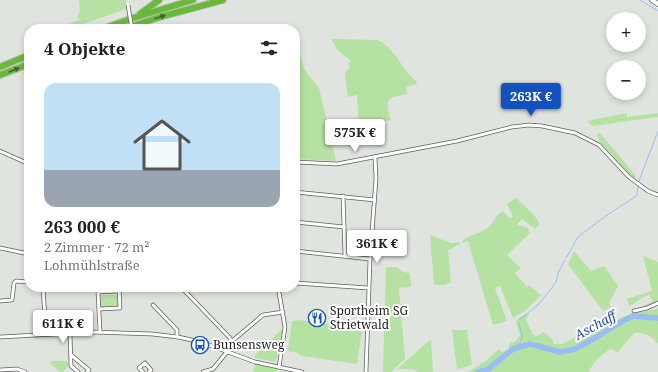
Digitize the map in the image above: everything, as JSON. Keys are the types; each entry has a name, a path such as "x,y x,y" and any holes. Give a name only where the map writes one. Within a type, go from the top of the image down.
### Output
{"highway":[{"path":"133,18 159,0"},
{"path":"116,24 193,0"},
{"path":"138,24 223,0"},
{"path":"0,67 24,58"},
{"path":"0,75 24,66"}],"street":[{"path":"128,0 131,24"},
{"path":"652,0 658,4"},
{"path":"300,162 337,164 457,141 512,127 529,125 549,126 575,133 599,144 629,177 648,191 658,195"},
{"path":"0,151 24,162"},
{"path":"366,372 368,288 375,200 375,157"},
{"path":"300,192 375,200"},
{"path":"343,196 345,256"},
{"path":"300,223 344,227"},
{"path":"0,248 24,253"},
{"path":"300,252 370,258"},
{"path":"0,301 12,300 14,283 16,281 24,282"},
{"path":"300,283 368,288"},
{"path":"43,292 46,334"},
{"path":"98,292 100,332"},
{"path":"99,309 120,308 119,292"},
{"path":"186,292 228,336 231,342 231,347 214,371 203,372"},
{"path":"279,292 285,332 279,367"},
{"path":"634,311 647,308 658,303"},
{"path":"153,305 177,330 177,337"},
{"path":"231,342 264,315 283,312"},
{"path":"0,336 100,332 152,334 201,342 255,362 302,372"},
{"path":"70,333 71,366 78,372"},
{"path":"71,355 89,370 87,372"},
{"path":"143,372 139,368 145,363 151,370 149,372"},
{"path":"0,370 17,369 26,372"}],"green space":[{"path":"79,0 126,0 126,9 83,24 69,24 81,19 77,18 80,11"},
{"path":"331,39 377,40 384,43 394,53 406,71 416,81 417,84 406,87 407,94 393,97 388,101 388,110 391,120 359,124 357,95 348,97 345,74 350,68 348,64 351,61 337,50"},
{"path":"300,52 305,70 319,88 336,161 300,159"},
{"path":"627,113 627,117 658,113 658,117 592,126 587,121"},
{"path":"600,133 636,176 634,179 600,142 596,134"},
{"path":"516,198 534,215 540,224 535,229 522,219 517,225 527,227 530,233 507,255 521,268 515,273 527,287 529,285 541,295 525,311 513,318 500,286 495,288 507,321 493,325 468,241 463,243 463,240 487,228 503,211 509,218 511,218 513,216 507,204"},
{"path":"430,235 451,243 460,242 460,244 448,250 451,283 445,285 434,285"},
{"path":"574,251 591,271 604,266 618,286 609,303 611,307 603,311 568,264"},
{"path":"643,256 658,262 658,302 647,307 641,307 653,301 649,295 629,306 627,299 652,291"},
{"path":"386,267 397,267 403,272 410,273 411,287 399,288 405,359 391,372 383,372"},
{"path":"101,295 118,295 118,307 101,307"},
{"path":"658,309 658,344 648,335 634,333 618,352 611,349 601,356 592,365 589,372 468,372 487,360 499,349 502,352 509,349 509,344 516,341 520,335 516,322 519,318 526,314 529,314 526,320 533,335 537,336 544,332 552,339 554,344 562,344 579,335 602,328 633,313"},
{"path":"299,320 361,329 362,331 357,364 301,356 298,353 288,351 292,321"},
{"path":"282,329 276,362 255,358 254,356"},
{"path":"452,330 467,330 472,365 457,369"},
{"path":"431,339 433,372 419,372 412,369 397,369"},
{"path":"52,361 67,361 69,366 63,372 60,372 50,363"},
{"path":"255,364 277,368 277,372 253,372"}],"waterway":[{"path":"640,0 658,11"},
{"path":"639,181 658,131"},
{"path":"566,258 578,237 637,195 638,187"},
{"path":"520,319 538,305 548,293 556,282 558,273 565,260"},
{"name":"Aschaff","path":"478,372 487,370 513,349 530,344 560,352 575,349 633,316 658,318"},
{"path":"519,323 522,336 519,347"}],"place":[{"name":"Sportheim SG Strietwald","path":"317,318"},
{"name":"Bunsensweg","path":"200,345"}]}
